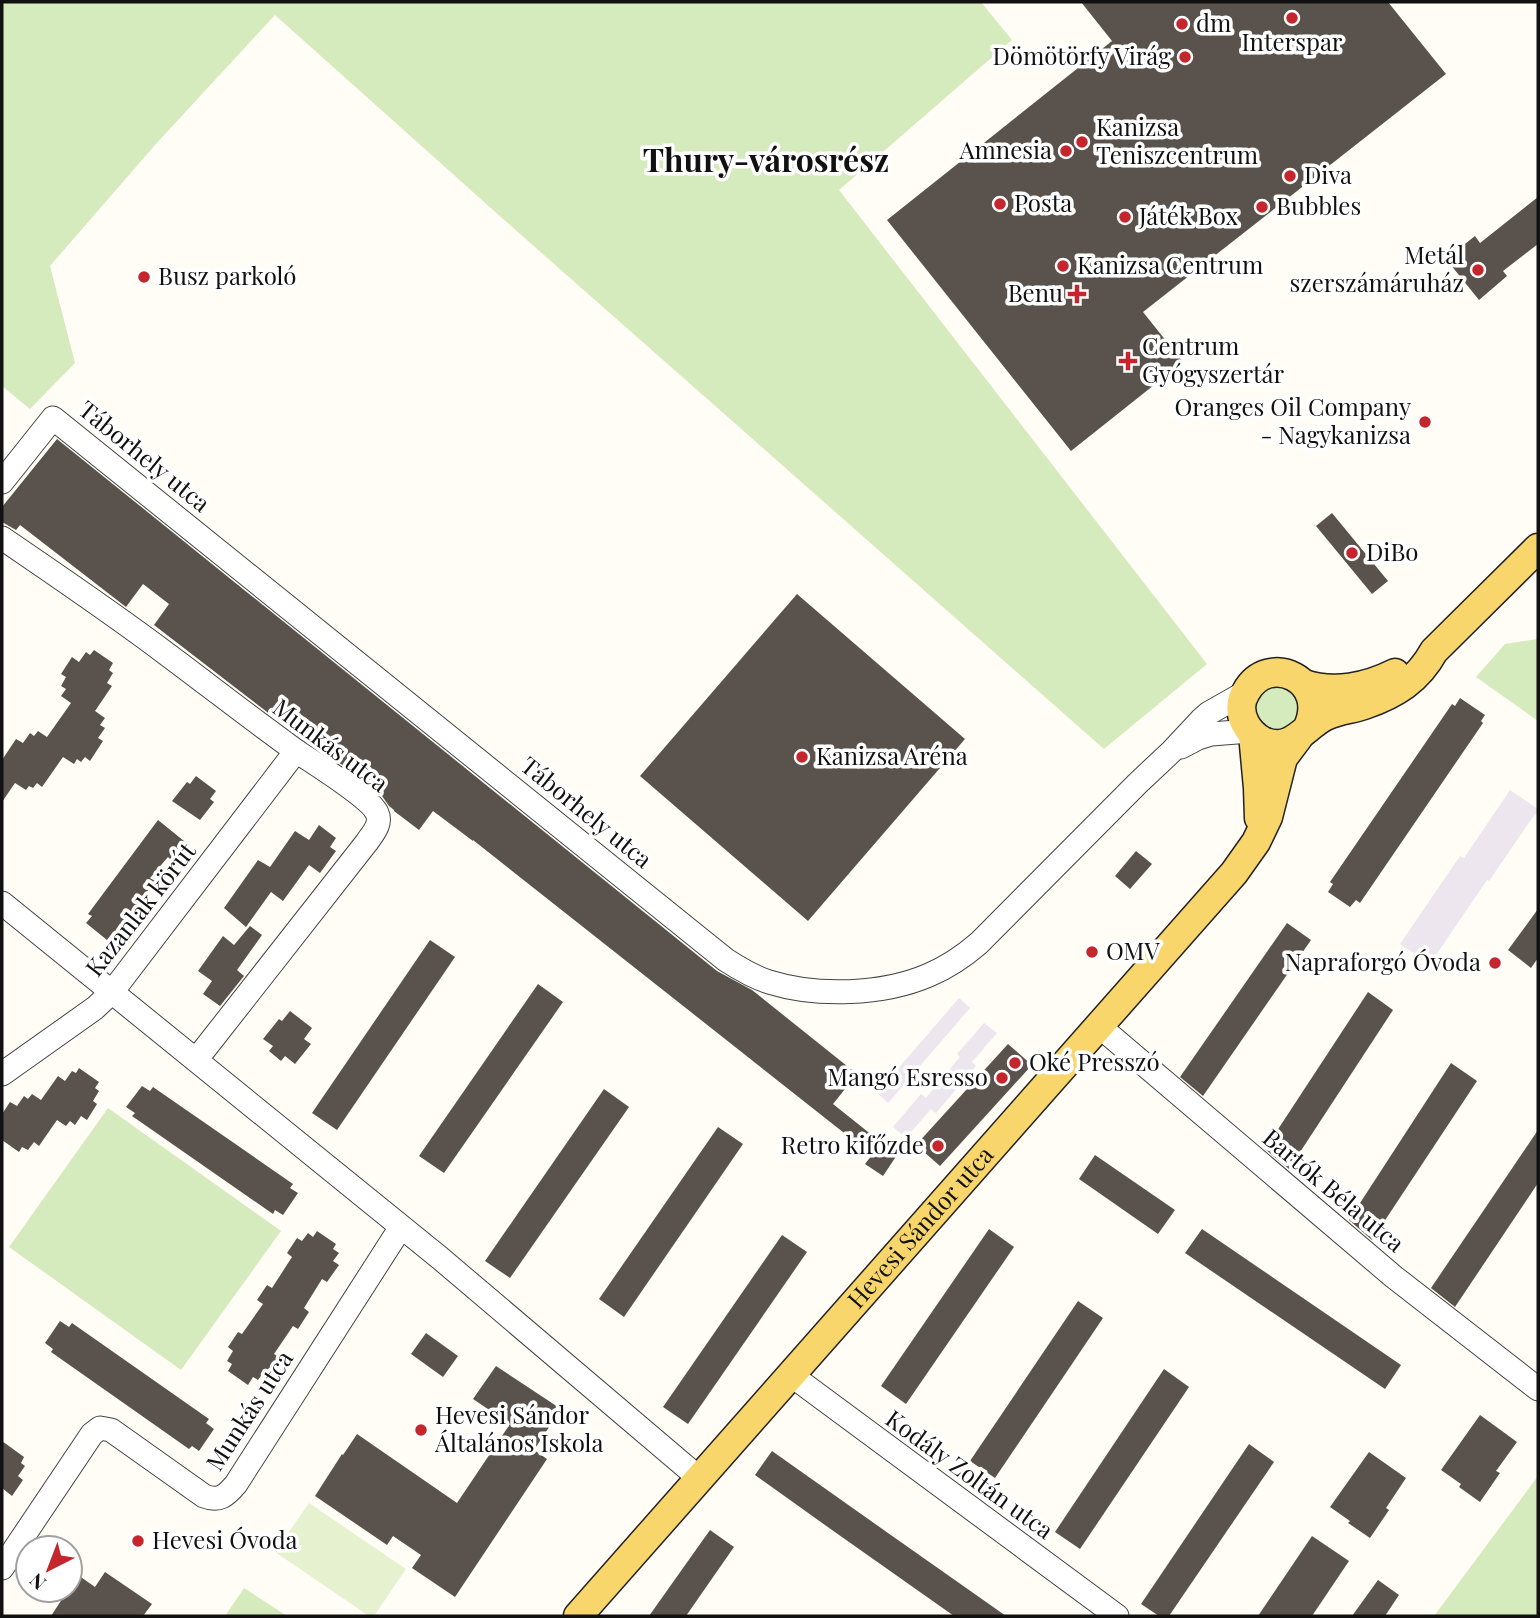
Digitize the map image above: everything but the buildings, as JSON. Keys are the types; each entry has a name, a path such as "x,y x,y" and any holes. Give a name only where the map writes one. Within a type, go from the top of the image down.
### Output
{"main road":[{"path":"1434,651 1392,674 1349,688 1324,689 1304,684 1284,673 1261,676 1246,692 1241,708 1242,716 1251,732 1260,740 1279,744 1289,742 1328,715 1387,696 1414,678 1425,667 1434,651 1538,548"},
{"path":"1302,734 1312,718 1313,706 1304,684"},
{"path":"1251,732 1258,788 1259,835"},
{"name":"Hevesi Sándor utca","path":"578,1616 1234,873 1252,849 1271,809 1283,758 1302,734"}],"street":[{"name":"Táborhely utca","path":"2,482 53,418 726,960 746,973 791,988 885,988 931,975 958,960 979,943 1209,713 1246,692"},
{"name":"Munkás utca","path":"2,538 162,650 296,751 346,785 372,806 377,814 378,825 359,852 196,1060"},
{"name":"Táborhely utca","path":"1172,751 1211,734 1251,732"},
{"name":"Kazanlak körút","path":"2,1074 95,1008 112,992 296,751"},
{"path":"2,902 526,1330 699,1478"},
{"name":"Bartók Béla utca","path":"1099,1026 1394,1277 1538,1389"},
{"name":"Munkás utca","path":"2,1569 92,1434 100,1428 111,1430 197,1492 211,1499 224,1497 236,1484 401,1227"},
{"name":"Kodály Zoltán utca","path":"791,1375 1117,1616"}],"shaded area":[{"path":"1510,790 1538,809 1538,813 1489,881 1487,880 1430,964 1400,944 1460,856 1464,858"},
{"path":"959,998 970,1008 888,1103 877,1093"},
{"path":"984,1023 997,1033 972,1062 976,1066 936,1113 931,1109 906,1138 893,1127 921,1094 926,1098 960,1057 957,1054"}],"green space":[{"path":"2,2 981,2 1012,40 839,190 1207,664 1104,749 275,15 155,145 50,266 75,363 30,409 2,386"},
{"path":"1538,639 1538,721 1476,677 1505,644"},
{"path":"1277,686 1293,692 1299,708 1293,724 1277,730 1261,724 1255,708 1261,692"},
{"path":"108,1108 281,1231 181,1370 9,1247"},
{"path":"1538,1476 1538,1616 1434,1616"},
{"path":"309,1503 406,1569 374,1616 369,1616 275,1552"},
{"path":"244,1588 287,1616 225,1616"}],"place":[{"name":"Interspar","path":"1292,18"},
{"name":"dm","path":"1182,24"},
{"name":"Dömötörfy Virág","path":"1185,57"},
{"name":"Kanizsa Teniszcentrum","path":"1082,142"},
{"name":"Amnesia","path":"1066,151"},
{"name":"Diva","path":"1290,176"},
{"name":"Posta","path":"1000,204"},
{"name":"Bubbles","path":"1262,207"},
{"name":"Játék Box","path":"1125,217"},
{"name":"Kanizsa Centrum","path":"1063,266"},
{"name":"Metál szerszámáruház","path":"1478,270"},
{"name":"Busz parkoló","path":"144,277"},
{"name":"Benu","path":"1077,294"},
{"name":"Centrum Gyógyszertár","path":"1128,361"},
{"name":"Oranges Oil Company - Nagykanizsa","path":"1425,422"},
{"name":"DiBo","path":"1352,553"},
{"name":"Kanizsa Aréna","path":"802,757"},
{"name":"OMV","path":"1092,952"},
{"name":"Napraforgó Óvoda","path":"1495,963"},
{"name":"Oké Presszó","path":"1015,1063"},
{"name":"Mangó Esresso","path":"1002,1078"},
{"name":"Retro kifőzde","path":"938,1146"},
{"name":"Hevesi Sándor Általános Iskola","path":"421,1430"},
{"name":"Hevesi Óvoda","path":"138,1541"}],"district":[{"name":"Thury-városrész","path":"766,161"}]}
